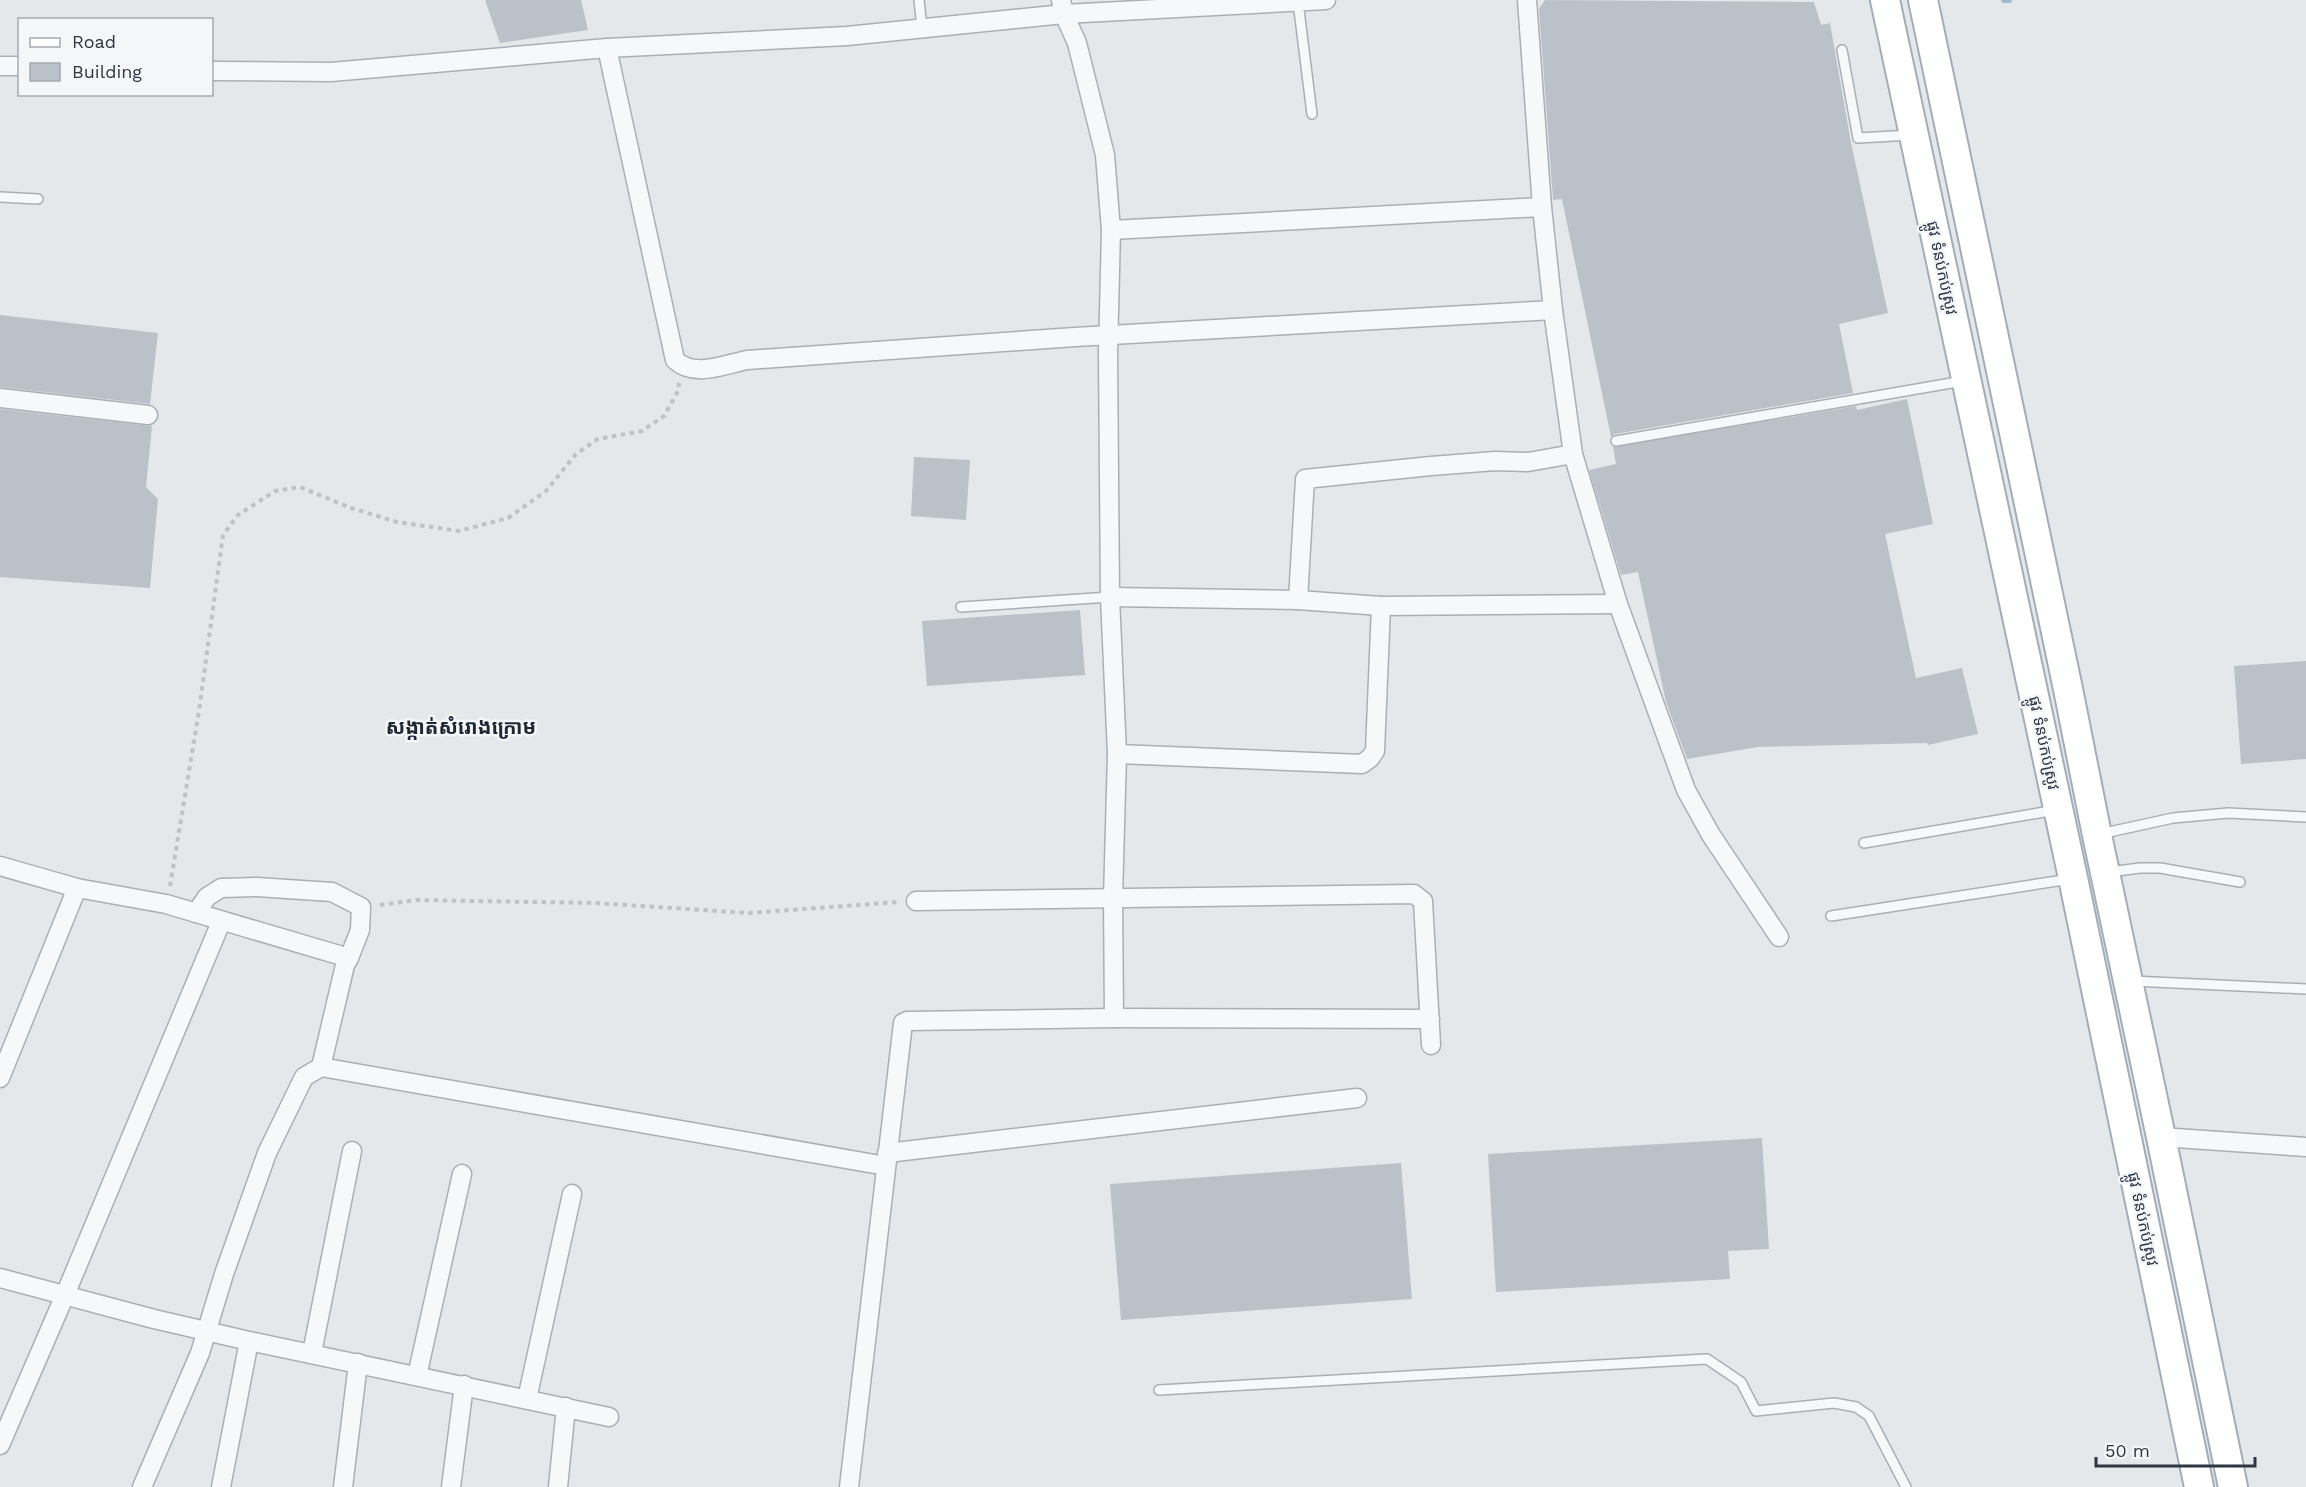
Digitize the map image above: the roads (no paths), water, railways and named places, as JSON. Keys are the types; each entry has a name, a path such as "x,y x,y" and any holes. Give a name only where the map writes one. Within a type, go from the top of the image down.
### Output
{"main road":[{"name":"ផ្លូវ ទំនប់កប់ស្រូវ","path":"1884,0 2073,878 2199,1487"},
{"name":"ផ្លូវ ទំនប់កប់ស្រូវ","path":"1923,0 2233,1487"}],"street":[{"path":"213,70 331,72 607,48 847,36 922,28 1063,7 1326,0"},
{"path":"1527,0 1542,207 1553,310 1573,454 1618,604 1686,790 1711,835 1779,937"},
{"path":"1063,7 1077,43 1105,154 1111,231 1110,597 1117,754 1113,898 1113,1018"},
{"path":"607,48 675,360 683,368 696,371 747,360 1553,310"},
{"path":"0,66 18,66"},
{"path":"1111,231 1542,207"},
{"path":"0,398 148,415"},
{"path":"1299,600 1305,479 1496,461 1528,462 1573,454"},
{"path":"1110,597 1299,600 1381,606 1618,604"},
{"path":"1117,754 1362,764 1375,751 1381,606"},
{"path":"0,866 77,888 166,904 349,958"},
{"path":"196,913 207,897 221,888 257,887 332,892 361,907 360,930 345,965 321,1067"},
{"path":"0,1078 77,888"},
{"path":"916,901 1414,894 1423,901 1431,1045"},
{"path":"0,1445 221,922"},
{"path":"849,1487 903,1023 907,1021 1113,1018 1430,1019"},
{"path":"142,1487 200,1353 267,1153 304,1077 321,1067 887,1160 1357,1098"},
{"path":"2161,1137 2306,1147"},
{"path":"312,1353 352,1151"},
{"path":"417,1376 462,1174"},
{"path":"527,1399 572,1194"},
{"path":"0,1278 249,1341 609,1417"},
{"path":"221,1487 249,1341"},
{"path":"343,1487 358,1363"},
{"path":"451,1487 464,1386"},
{"path":"558,1487 566,1407"}],"lane":[{"path":"920,0 922,28"},
{"path":"1298,2 1312,114"},
{"path":"1842,50 1858,138 1913,135"},
{"path":"0,197 38,199"},
{"path":"1616,441 1966,380"},
{"path":"960,607 1110,597"},
{"path":"1864,843 2058,810"},
{"path":"2097,835 2173,818 2228,813 2306,817"},
{"path":"2104,873 2160,868 2240,882"},
{"path":"1831,916 2073,878"},
{"path":"2127,981 2306,989"},
{"path":"1159,1390 1707,1359 1741,1382 1756,1411 1834,1403 1856,1407 1869,1416 1906,1487"}],"waterway":[{"path":"2004,0 2009,0"}],"district":[{"name":"សង្កាត់សំរោងក្រោម","path":"461,727"}]}
